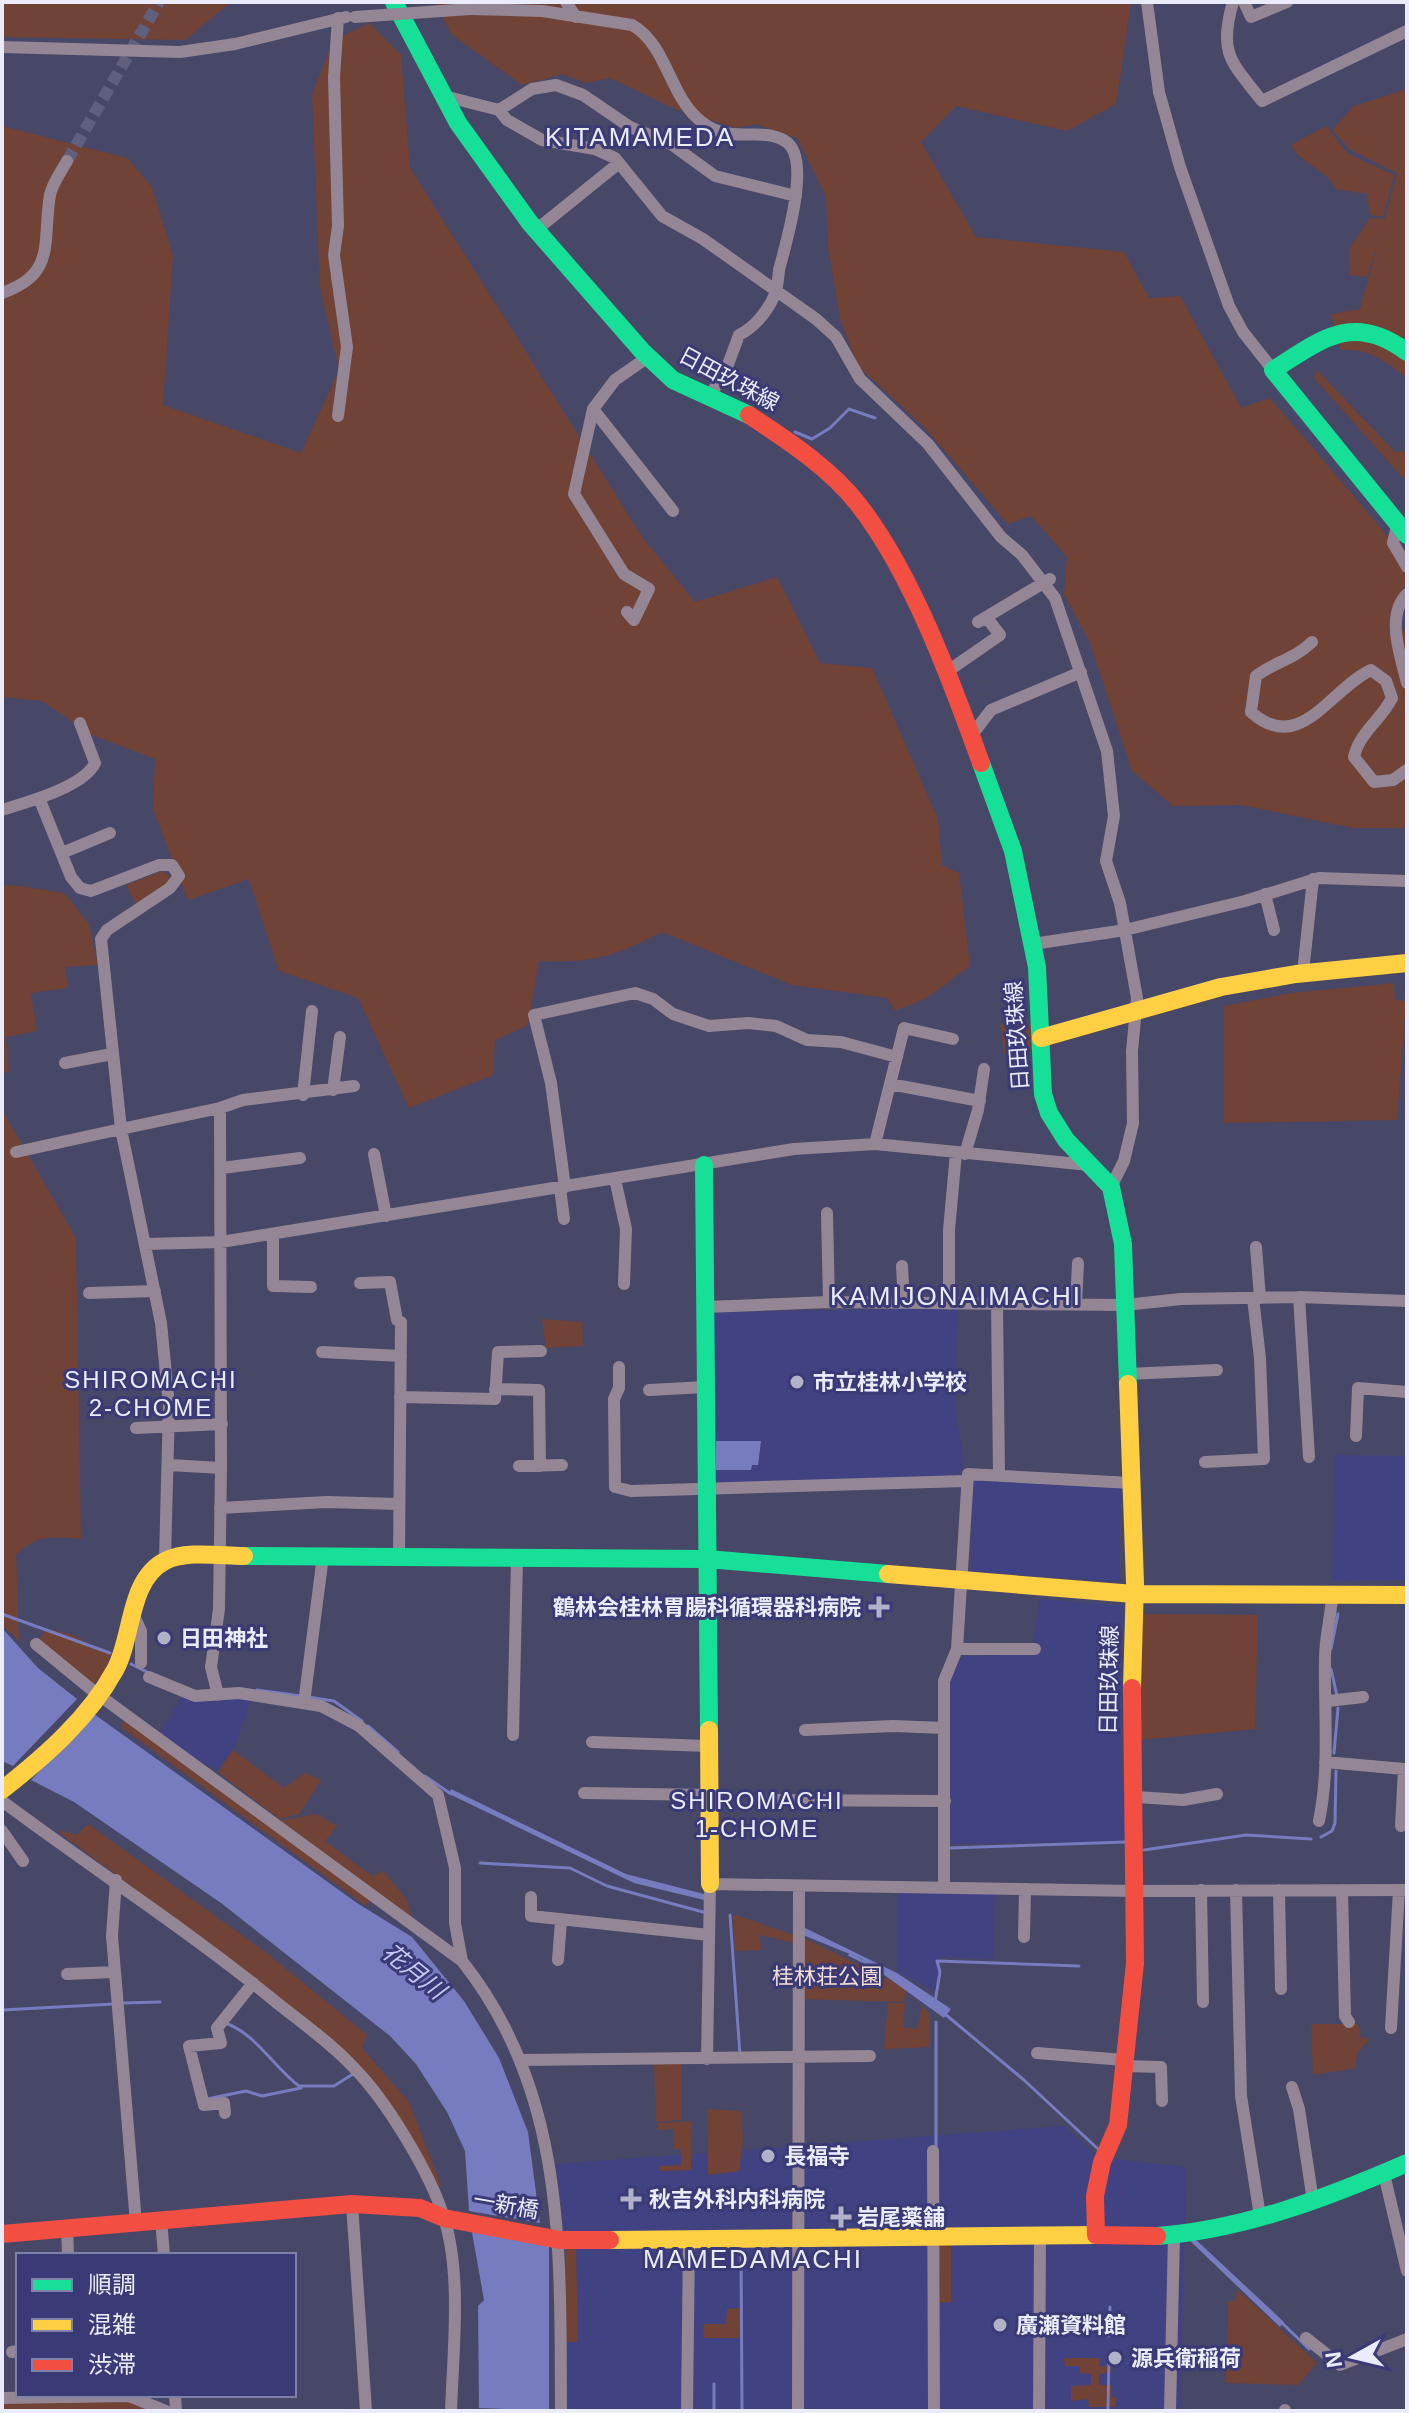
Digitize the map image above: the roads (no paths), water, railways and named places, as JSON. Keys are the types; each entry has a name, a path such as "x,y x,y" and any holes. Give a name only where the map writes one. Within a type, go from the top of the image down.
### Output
{"street":[{"name":"日田玖珠線","path":"394,2 473,145 536,230 648,357 673,380 767,425 857,502 900,567 971,736 1013,851 1033,944 1041,1038 1041,1079 1049,1113 1066,1140 1111,1187 1123,1244 1134,1594 1131,1739 1136,1797 1134,1989 1118,2125 1104,2156 1095,2196 1096,2235"},
{"path":"566,2 576,17"},
{"path":"1147,2 1159,92 1180,167 1229,306 1243,332 1402,528 1393,543 1407,567"},
{"path":"1233,2 1224,37 1226,50 1262,101 1407,31"},
{"path":"1244,2 1251,17 1287,2"},
{"path":"2,47 180,52 235,44 338,18 470,9 542,11 632,25 644,32 674,90 695,117 713,129 735,137 760,135 785,141 793,151 796,196 790,238 776,293 751,329 739,335 723,378 708,396"},
{"path":"338,18 334,77 338,226 334,255 347,347 338,416"},
{"path":"499,110 532,89 556,85 583,95 630,127 671,144 715,176 796,196"},
{"path":"444,96 499,110 507,120 542,140 607,152 662,216 703,239 776,293 787,297 836,337 860,379 928,444 1001,537 1048,581 1107,751 1114,816 1106,861 1134,972 1133,1123 1124,1161 1111,1187"},
{"path":"2,293 27,283 38,272 44,258 50,192 67,161"},
{"path":"536,230 619,163"},
{"path":"1273,370 1348,329 1368,329 1391,337 1407,352"},
{"path":"627,612 634,620 649,589 624,574 574,494 593,409 615,380 648,357"},
{"path":"593,409 673,511"},
{"path":"945,673 1000,635 982,620 1048,581"},
{"path":"1407,594 1400,602 1396,620 1407,683"},
{"path":"1312,642 1295,659 1269,666 1256,676 1251,712 1263,723 1287,728 1313,716 1354,680 1371,670 1386,681 1392,698 1375,725 1357,741 1354,757 1374,782 1393,780 1407,770"},
{"path":"971,736 991,710 1081,672"},
{"path":"2,810 39,798 90,774 95,763 80,723"},
{"path":"39,798 71,877 80,888 91,891 159,865 172,865 179,876 170,888 107,930 101,939 121,1129 161,1323 169,1425 165,1559"},
{"path":"62,853 110,833"},
{"path":"1033,944 1125,930 1313,879 1407,881"},
{"path":"1304,963 1313,879"},
{"path":"1265,894 1274,930"},
{"path":"1041,1038 1221,987 1296,974 1407,963"},
{"path":"564,1219 551,1083 534,1015 635,993 653,999 673,1014 709,1026 776,1026 807,1040 841,1042 897,1057"},
{"path":"303,1095 312,1011"},
{"path":"875,1144 904,1028 953,1039"},
{"path":"333,1090 340,1037"},
{"path":"65,1063 112,1054"},
{"path":"949,1304 949,1230 960,1154 980,1101 984,1069"},
{"path":"890,1084 980,1101"},
{"path":"16,1152 220,1108 243,1100 303,1095 354,1086"},
{"path":"216,1690 211,1667 219,1609 222,1424 220,1108"},
{"path":"145,1244 221,1242 794,1149 875,1144 1091,1165"},
{"path":"374,1154 386,1216"},
{"path":"222,1168 300,1158"},
{"path":"704,1165 709,1746 707,2059"},
{"path":"615,1179 626,1229 624,1284"},
{"path":"827,1213 829,1302"},
{"path":"273,1234 273,1286 311,1287"},
{"path":"1205,1462 1264,1459 1256,1247"},
{"path":"1076,1304 1078,1263"},
{"path":"902,1266 904,1303"},
{"path":"360,1283 390,1282 397,1320 401,1322 399,1556"},
{"path":"89,1293 155,1291"},
{"path":"706,1307 829,1302 1125,1305 1181,1299 1299,1297 1407,1301"},
{"path":"1299,1297 1309,1457"},
{"path":"997,1304 999,1474"},
{"path":"400,1397 495,1399 498,1352 541,1351"},
{"path":"322,1352 401,1356"},
{"path":"619,1367 619,1388 614,1399 615,1487 631,1491 965,1481"},
{"path":"1127,1374 1217,1370"},
{"path":"649,1390 705,1387"},
{"path":"1356,1436 1358,1388 1407,1392"},
{"path":"495,1389 539,1390 540,1466"},
{"path":"136,1428 222,1424"},
{"path":"169,1465 221,1468"},
{"path":"519,1466 562,1465"},
{"path":"944,1887 944,1681 957,1649 965,1481 968,1474 1131,1483"},
{"path":"220,1508 327,1502 399,1504"},
{"path":"7,1787 100,1695 125,1649 146,1575 165,1559 218,1555 707,1559 1134,1594 1407,1595"},
{"path":"304,1699 323,1556"},
{"path":"513,1735 517,1557"},
{"path":"1319,1821 1328,1701 1325,1662 1332,1596"},
{"path":"133,1614 141,1631 141,1663"},
{"path":"36,1644 100,1695 462,1961 488,1995 521,2060 544,2130 560,2240 561,2411"},
{"path":"957,1649 1035,1649"},
{"path":"149,1677 195,1696 216,1690 304,1699 359,1726 438,1795 454,1859 455,1923 462,1961"},
{"path":"1328,1701 1363,1697"},
{"path":"805,1730 893,1726 944,1728"},
{"path":"592,1742 709,1746"},
{"path":"1325,1762 1404,1769 1401,1826"},
{"path":"584,1793 709,1795"},
{"path":"1136,1797 1183,1800 1217,1794"},
{"path":"771,1800 945,1801"},
{"path":"2,1801 116,1880 253,1983 356,2070 400,2131 429,2180 444,2218 454,2309 451,2411"},
{"path":"2,1831 23,1861"},
{"path":"116,1880 112,1914 115,1972 136,2223"},
{"path":"709,1895 799,1886 1136,1891 1403,1890 1391,2028"},
{"path":"798,2411 799,1886"},
{"path":"1024,1937 1025,1889"},
{"path":"1201,1890 1203,2002"},
{"path":"1236,1890 1241,2096 1260,2216"},
{"path":"1279,1890 1281,1989"},
{"path":"1342,1890 1345,2016 1349,2022"},
{"path":"531,1897 531,1916 709,1935"},
{"path":"558,1960 561,1921"},
{"path":"67,1974 115,1972"},
{"path":"225,2113 224,2103 204,2105 189,2046 221,2043 217,2028 253,1983"},
{"path":"1037,2053 1161,2067 1162,2101"},
{"path":"521,2060 870,2056"},
{"path":"1292,2087 1299,2109 1313,2201"},
{"path":"933,2151 934,2411"},
{"path":"1096,2235 1182,2233 1260,2216 1313,2201 1407,2163"},
{"path":"1384,2174 1407,2271"},
{"path":"352,2204 366,2411"},
{"name":"一新橋","path":"2,2234 352,2204 420,2208 444,2218 560,2240 1096,2235"},
{"path":"161,2220 164,2253"},
{"path":"67,2228 68,2253"},
{"path":"1170,2411 1182,2233"},
{"path":"1039,2411 1040,2237"},
{"path":"687,2411 689,2239"},
{"path":"1306,2338 1340,2365 1407,2339"},
{"path":"131,2397 166,2411"}],"water":[{"path":"716,1441 761,1441 758,1465 752,1465 751,1470 716,1470"},
{"path":"2,1628 38,1668 77,1699 13,1766 2,1761"},
{"name":"花月川","path":"94,1714 357,1903 412,1937 464,2001 499,2058 528,2132 540,2223 469,2211 465,2151 447,2112 416,2064 390,2036 221,1903 74,1802 31,1780"},
{"path":"451,1789 626,1874 704,1894 704,1900 634,1883 449,1794"},
{"path":"803,1927 897,1973 951,2009 944,2018 862,1959 803,1935"},
{"path":"471,2227 549,2245 549,2411 479,2408 478,2306 484,2300"},
{"path":"1193,2237 1284,2322 1280,2327 1188,2239"}],"waterway":[{"path":"795,432 812,439 830,428 849,409 875,418"},
{"path":"2,1614 110,1653"},
{"path":"1331,1649 1338,1614"},
{"path":"131,1664 149,1673"},
{"path":"1331,1669 1337,1696"},
{"path":"257,1690 301,1696"},
{"path":"308,1697 334,1701 362,1721"},
{"path":"1334,1753 1338,1708"},
{"path":"368,1726 398,1752"},
{"path":"1321,1837 1332,1831 1335,1823 1336,1771"},
{"path":"425,1776 451,1794"},
{"path":"1144,1850 1246,1835 1311,1839"},
{"path":"949,1848 1126,1842"},
{"path":"480,1863 570,1868 607,1886 703,1912"},
{"path":"730,1915 740,2055"},
{"path":"850,1955 876,1968"},
{"path":"935,2002 940,1972 937,1961 1079,1966"},
{"path":"122,2003 160,2002"},
{"path":"2,2010 114,2004"},
{"path":"945,2014 1024,2080 1098,2149"},
{"path":"936,2022 936,2150"},
{"path":"225,2023 246,2034 299,2086 334,2086 353,2074"},
{"path":"207,2099 246,2091 262,2096 301,2088"},
{"path":"741,2247 742,2411"},
{"path":"1109,2336 1110,2307"},
{"path":"1280,2321 1309,2349"},
{"path":"1108,2411 1109,2354"},
{"path":"714,2384 714,2411"}],"tunnel":[{"path":"67,161 159,2"}],"place":[{"name":"市立桂林小学校","path":"797,1382"},
{"name":"鶴林会桂林胃腸科循環器科病院","path":"879,1607"},
{"name":"日田神社","path":"164,1638"},
{"name":"長福寺","path":"768,2156"},
{"name":"秋吉外科内科病院","path":"631,2199"},
{"name":"岩尾薬舗","path":"841,2217"},
{"name":"廣瀬資料館","path":"1000,2325"},
{"name":"源兵衛稲荷","path":"1115,2358"}],"district":[{"name":"KITAMAMEDA","path":"640,137"},
{"name":"KAMIJONAIMACHI","path":"956,1296"},
{"name":"SHIROMACHI 2-CHOME","path":"151,1393"},
{"name":"SHIROMACHI 1-CHOME","path":"757,1814"},
{"name":"MAMEDAMACHI","path":"753,2259"}],"park label":[{"name":"桂林荘公園","path":"827,1976"}]}
